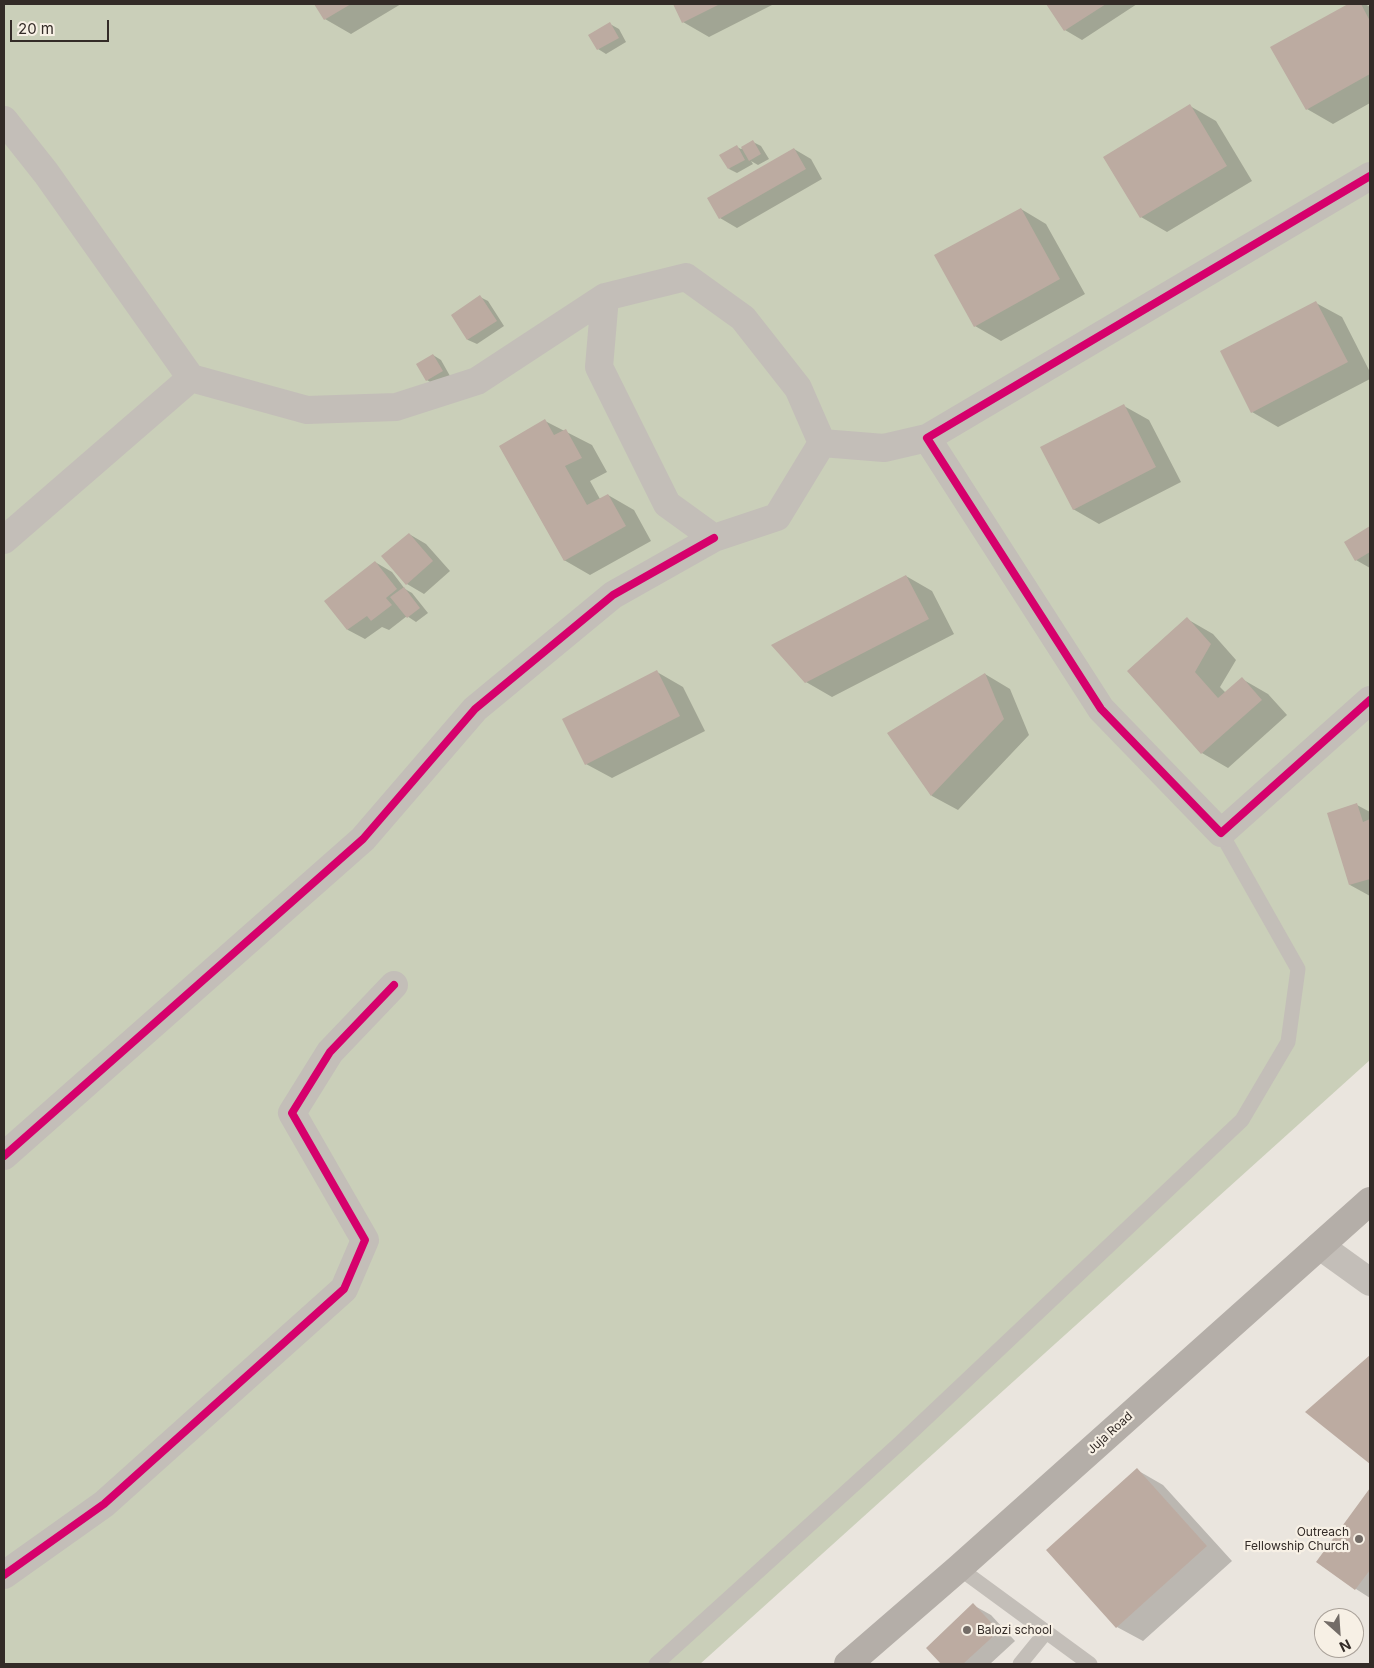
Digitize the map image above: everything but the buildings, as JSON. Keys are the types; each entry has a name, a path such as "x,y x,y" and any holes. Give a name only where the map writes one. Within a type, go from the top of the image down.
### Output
{"main road":[{"name":"Juja Road","path":"848,1664 959,1568 1320,1246 1368,1206"}],"street":[{"path":"4,120 46,173 191,378 307,410 396,407 477,381 605,297 686,277 743,318 798,388 822,444"},
{"path":"822,444 884,448 927,438 1370,176"},
{"path":"605,297 599,368 666,504 714,538"},
{"path":"4,540 191,378"},
{"path":"927,438 1101,709 1221,833 1370,700"},
{"path":"4,1156 362,839 475,709 613,595 714,538 778,517 822,444"},
{"path":"4,1575 104,1504 344,1289 365,1240 292,1113 330,1052 394,985"},
{"path":"1320,1246 1370,1282"}],"lane":[{"path":"656,1664 900,1443 1242,1120 1288,1042 1298,969 1221,833"},
{"path":"959,1568 1090,1664"},
{"path":"1020,1664 1046,1632"}],"green space":[{"path":"4,4 1370,4 1370,1060 700,1664 4,1664"}],"cycle path":[{"path":"1370,176 927,438 1101,709 1221,833 1370,700"},
{"path":"4,1156 363,839 475,709 613,595 714,538"},
{"path":"4,1575 104,1504 344,1289 365,1240 292,1113 330,1052 394,985"}],"place":[{"name":"Outreach Fellowship Church","path":"1359,1539"},
{"name":"Balozi school","path":"967,1630"}]}
